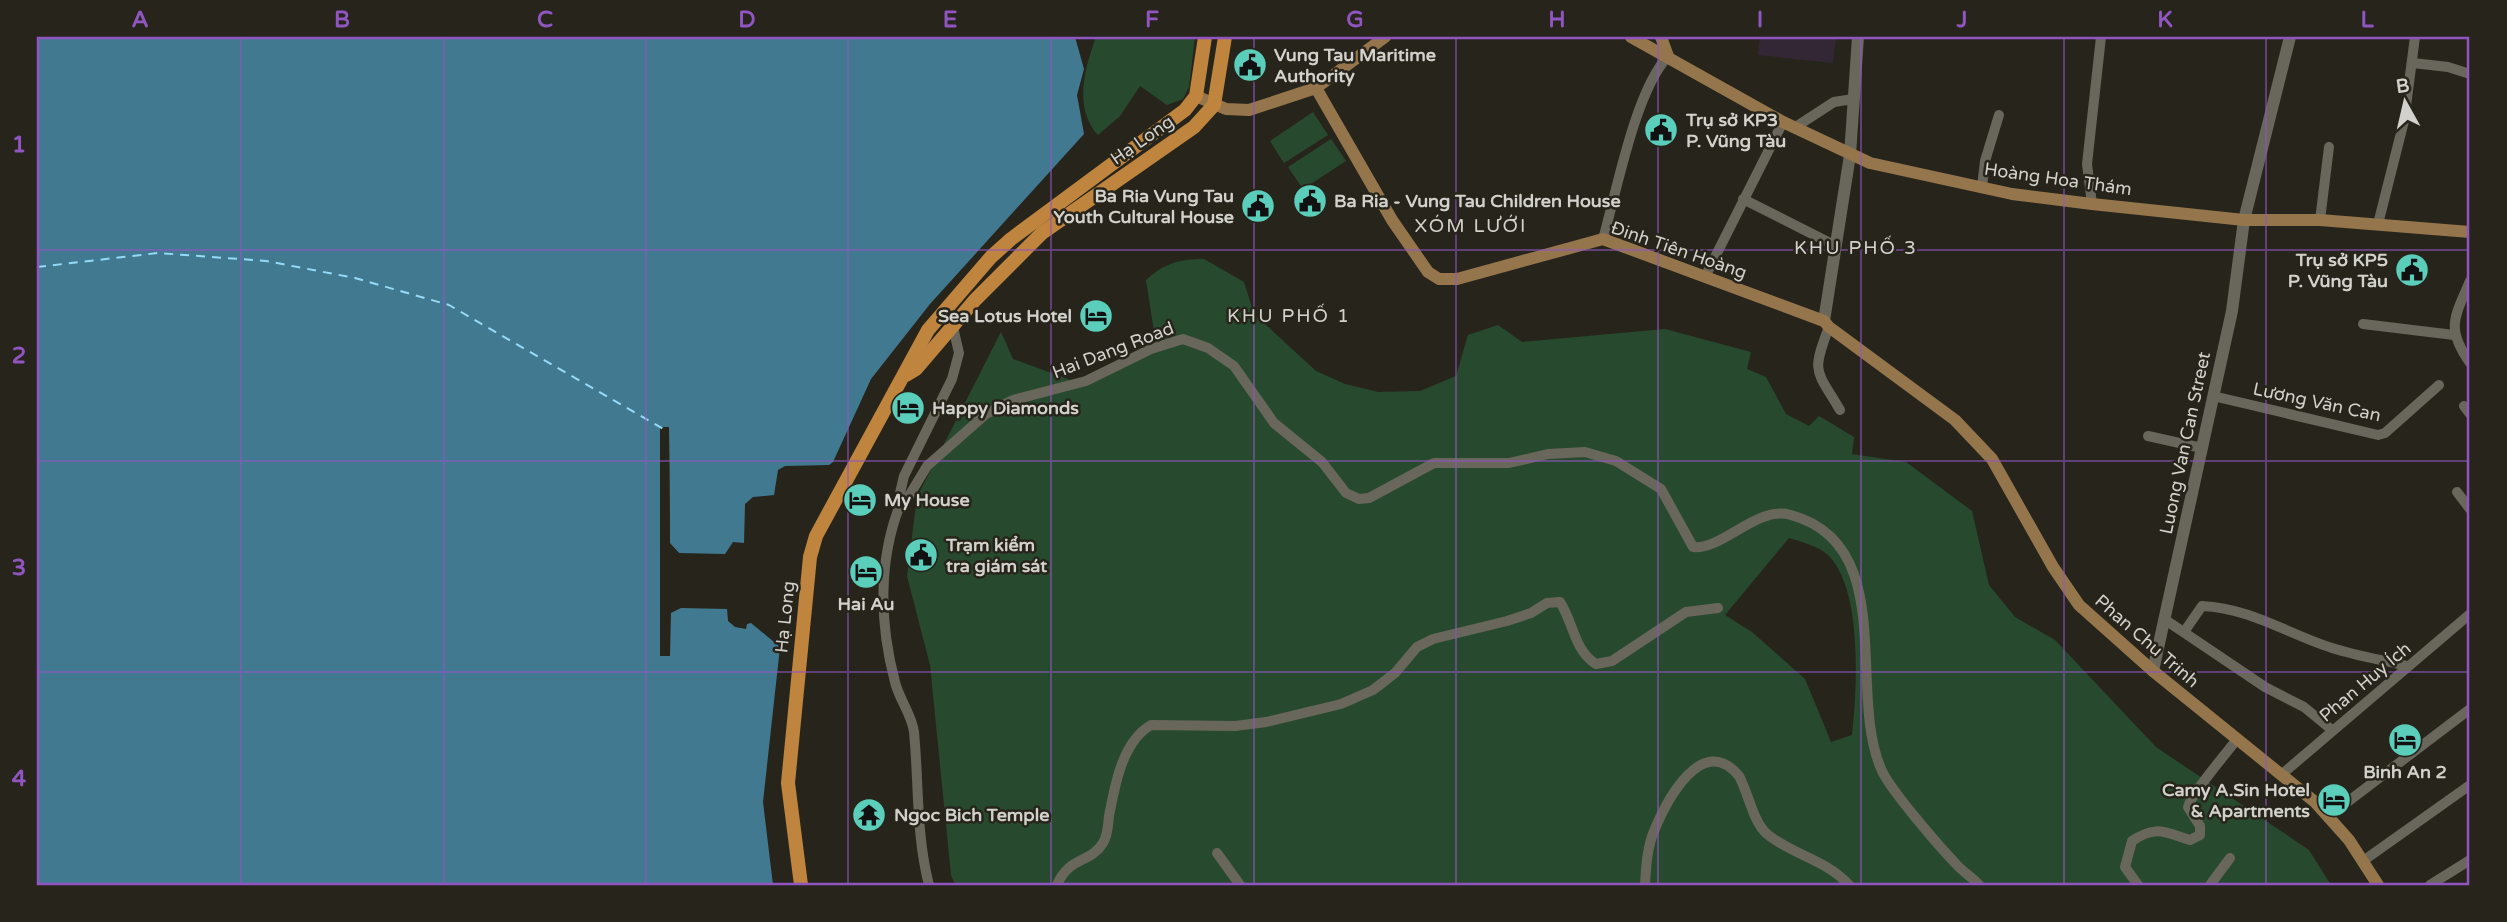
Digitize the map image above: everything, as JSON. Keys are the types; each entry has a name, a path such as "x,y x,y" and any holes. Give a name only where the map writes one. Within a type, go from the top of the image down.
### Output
{"main road":[{"path":"1205,37 1196,96 1226,109 1249,110 1316,88 1385,37"},
{"path":"1214,105 1225,37"},
{"name":"Hoàng Hoa Thám","path":"1631,37 1788,125 1870,163 2012,194 2092,204 2245,220 2320,220 2470,232"},
{"path":"1661,37 1668,56"},
{"name":"Đinh Tiên Hoàng","path":"1316,88 1392,220 1428,272 1439,279 1457,279 1603,239 1706,275 1826,324"},
{"name":"Hạ Long","path":"906,375 917,368 1036,228 1177,118 1196,96"},
{"name":"Hạ Long","path":"802,885 788,783 810,557 836,497 906,375 911,357 941,315 991,257 1178,139 1214,105"},
{"path":"941,315 953,327"},
{"name":"Phan Chu Trinh","path":"1826,324 1955,420 1992,459 2053,567 2079,605 2152,671 2329,816 2378,885"}],"street":[{"path":"1840,410 1818,372 1816,360 1826,324 1834,245 1850,155 1858,37"},
{"path":"2092,204 2087,164 2101,37"},
{"name":"Luong Van Can Street","path":"2152,671 2232,311 2245,220 2290,37"},
{"path":"2378,224 2404,121 2415,37"},
{"path":"1603,239 1632,136 1655,70 1668,56"},
{"path":"2413,63 2448,67 2470,75"},
{"path":"1706,275 1743,199 1788,125 1834,102 1853,99"},
{"path":"1982,187 1985,161 1999,115"},
{"path":"2320,220 2329,147"},
{"path":"1743,199 1834,245"},
{"path":"2470,281 2457,306 2454,335 2470,363"},
{"path":"2363,324 2454,335"},
{"path":"929,885 921,859 914,728 895,683 883,586 890,528 902,500 900,493 904,476 952,379 959,353 953,327"},
{"name":"Hai Dang Road","path":"902,500 909,496 927,466 986,414 1013,400 1086,382 1151,349 1183,339 1208,348 1234,366 1274,423 1322,463 1346,493 1359,499 1369,498 1434,463 1509,463 1577,451 1616,461 1661,489 1693,547 1704,548 1766,516 1791,514 1813,524 1833,540 1852,568 1866,634 1866,706 1884,774 1957,865 1979,885"},
{"name":"Lương Văn Can","path":"2213,396 2378,435 2385,433 2439,385"},
{"path":"2148,436 2202,448"},
{"path":"2457,492 2470,509"},
{"path":"1057,885 1068,866 1093,854 1104,842 1118,772 1135,739 1151,725 1235,726 1266,722 1341,704 1373,690 1425,643 1507,621 1531,613 1547,603 1560,602 1569,616 1583,655 1596,664 1612,661 1686,612 1718,608"},
{"path":"2184,632 2202,606 2227,608 2332,648 2407,666"},
{"name":"Phan Huy Ích","path":"2281,775 2470,614"},
{"path":"2164,619 2265,687 2304,708 2332,730"},
{"path":"2329,816 2470,709"},
{"path":"2138,885 2125,867 2132,841 2147,831 2166,831 2190,840 2200,835 2200,827 2188,807 2190,799 2236,739"},
{"path":"1645,885 1654,831 1672,797 1696,766 1716,762 1733,768 1739,775 1765,833 1792,851 1828,867 1849,885"},
{"path":"2363,861 2470,785"},
{"path":"1217,853 1240,885"},
{"path":"2210,885 2230,858"},
{"path":"2430,885 2470,860"}],"shaded area":[{"path":"1760,37 1836,37 1833,63 1758,55"}],"green space":[{"path":"1096,37 1195,37 1189,87 1183,99 1167,105 1140,86 1120,116 1098,135 1090,124 1083,100 1085,74"},
{"path":"1313,112 1328,135 1284,163 1270,141"},
{"path":"1331,139 1346,161 1303,189 1288,167"},
{"path":"1204,259 1244,282 1254,314 1316,371 1345,384 1378,392 1420,391 1456,376 1468,335 1498,325 1522,342 1665,329 1751,352 1747,369 1766,377 1786,414 1809,426 1819,416 1854,437 1852,454 1906,462 1972,511 1989,585 2015,617 2055,640 2156,747 2309,850 2331,885 955,885 951,875 930,665 907,576 917,497 1001,332 1013,359 1087,386 1157,351 1146,280 1166,266","holes":["1789,538 1815,547 1828,555 1839,571 1852,615 1856,667 1852,735 1831,742 1805,679 1752,632 1725,615"]}],"water":[{"path":"37,37 1075,37 1084,69 1077,95 1084,134 930,304 871,379 833,462 829,465 785,466 778,470 774,495 753,497 745,504 744,543 733,542 725,554 679,553 670,544 669,427 660,428 660,656 670,656 671,613 681,608 727,609 728,621 735,627 746,629 747,624 751,623 780,647 763,802 773,885 37,885"}],"pier":[{"path":"660,427 669,427 670,543 679,553 674,553 666,544 665,431 664,553 661,553"}],"ferry route":[{"path":"37,267 158,253 266,261 355,278 449,305 665,430"}],"place":[{"name":"Vung Tau Maritime Authority","path":"1250,65"},
{"name":"Trụ sở KP3 P. Vũng Tàu","path":"1661,130"},
{"name":"Ba Ria - Vung Tau Children House","path":"1310,201"},
{"name":"Ba Ria Vung Tau Youth Cultural House","path":"1258,206"},
{"name":"Trụ sở KP5 P. Vũng Tàu","path":"2412,270"},
{"name":"Sea Lotus Hotel","path":"1096,316"},
{"name":"Happy Diamonds","path":"908,408"},
{"name":"My House","path":"860,500"},
{"name":"Trạm kiểm tra giám sát","path":"921,555"},
{"name":"Hai Au","path":"866,572"},
{"name":"Binh An 2","path":"2405,740"},
{"name":"Camy A.Sin Hotel & Apartments","path":"2334,800"},
{"name":"Ngoc Bich Temple","path":"869,815"}],"district":[{"name":"XÓM LƯỚI","path":"1471,225"},
{"name":"KHU PHỐ 3","path":"1856,247"},
{"name":"KHU PHỐ 1","path":"1289,315"}]}
